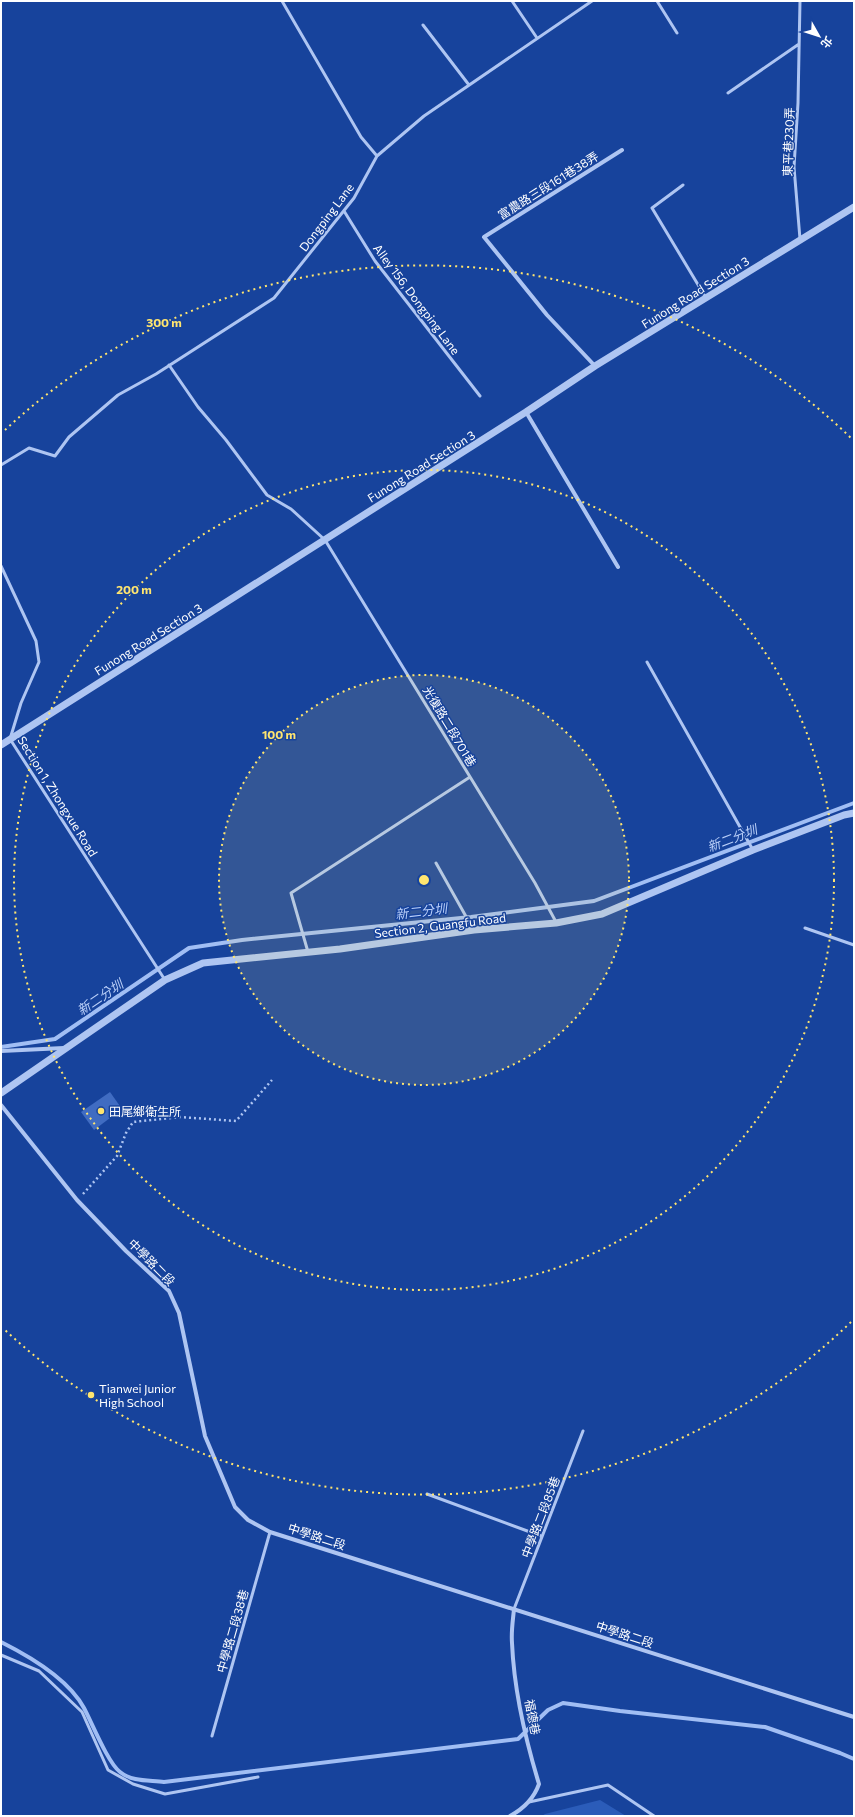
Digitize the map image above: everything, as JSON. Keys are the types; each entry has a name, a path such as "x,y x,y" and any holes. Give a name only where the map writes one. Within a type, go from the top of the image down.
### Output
{"street":[{"name":"富農路三段161巷38弄","path":"594,366 547,315 484,237 622,150"},
{"name":"Funong Road Section 3","path":"1,744 526,412 594,366 854,207"},
{"path":"526,412 618,567"},
{"name":"Section 2, Guangfu Road","path":"1,1093 64,1048 165,980 203,963 308,952 474,930 556,923 602,914 753,850 844,815 854,813"},
{"path":"1,1051 64,1048"},
{"name":"中學路二段","path":"1,1105 77,1200 126,1251 169,1291 179,1313 205,1436 235,1507 248,1520 270,1532 854,1717"},
{"name":"福德巷","path":"510,1816 519,1811 529,1802 539,1784 528,1749 515,1681 512,1641 514,1609"}],"lane":[{"path":"282,1 360,137 377,156"},
{"path":"512,1 537,38"},
{"name":"Dongping Lane","path":"1,465 29,448 55,456 69,437 118,396 274,298 354,198 377,156 424,116 592,1"},
{"path":"657,1 677,33"},
{"name":"東平巷230弄","path":"800,1 798,104 794,168 800,240"},
{"path":"423,25 469,85"},
{"path":"728,93 799,44"},
{"path":"683,185 652,208 706,298"},
{"name":"Alley 156, Dongping Lane","path":"344,210 375,261 480,396"},
{"name":"光復路二段701巷","path":"169,365 198,407 226,440 267,495 291,509 325,540 535,883 556,923"},
{"name":"Section 1, Zhongxue Road","path":"1,566 36,641 40,662 21,703 10,739 165,980"},
{"path":"647,662 753,850"},
{"path":"308,952 291,893 470,778"},
{"path":"436,863 474,930"},
{"path":"805,928 854,946"},
{"name":"中學路二段85巷","path":"514,1609 541,1536 583,1431"},
{"path":"428,1494 541,1536"},
{"name":"中學路二段38巷","path":"212,1736 270,1532"},
{"path":"1,1655 40,1671 82,1712 108,1770 133,1784 165,1794 258,1777"},
{"path":"529,1802 608,1785 654,1816"}],"path":[{"path":"77,1200 117,1156 126,1133 133,1122 180,1117 236,1121 272,1080"}],"shaded area":[{"path":"600,1800 626,1816 542,1816 545,1814"}],"building":[{"name":"田尾鄉衛生所","path":"110,1092 122,1109 94,1130 81,1112"}],"waterway":[{"name":"新二分圳","path":"1,1047 55,1039 189,948 242,940 471,917 594,901 854,803"},
{"path":"1,1642 36,1662 69,1688 84,1708 105,1752 115,1767 130,1778 141,1780 164,1782 518,1739 548,1710 563,1703 620,1711 765,1727 854,1759"}],"place":[{"name":"田尾鄉衛生所","path":"101,1111"},
{"name":"Tianwei Junior High School","path":"91,1395"}]}
